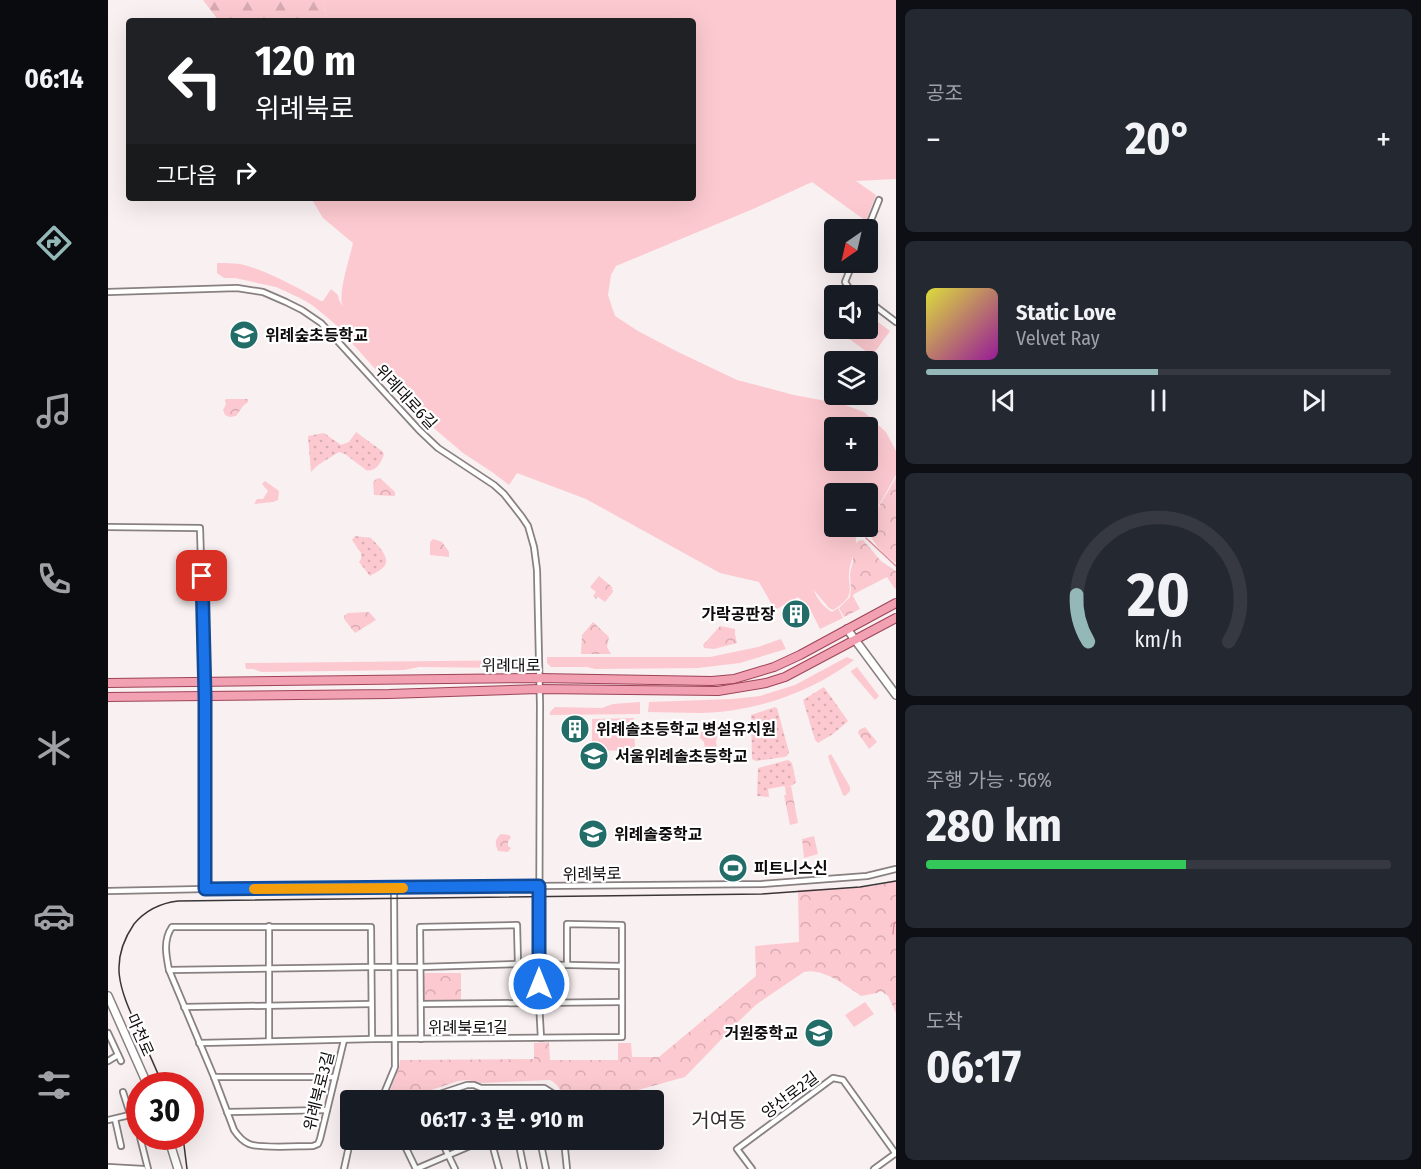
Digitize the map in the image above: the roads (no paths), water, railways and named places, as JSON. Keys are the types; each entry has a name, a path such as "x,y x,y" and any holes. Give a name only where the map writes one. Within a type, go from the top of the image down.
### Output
{"main road":[{"name":"위례대로","path":"108,682 539,678 712,681 734,679 752,675 792,659 896,603"},
{"name":"위례대로","path":"108,697 400,694 539,689 717,691 766,683 785,677 896,618"},
{"path":"847,629 896,695"},
{"name":"마천로","path":"108,996 112,1014 141,1072"},
{"path":"172,1150 177,1169"}],"street":[{"path":"871,219 879,200"},
{"name":"위례대로6길","path":"108,292 237,288 262,292 302,310 321,323 438,448 494,485 522,517 528,526 536,557 539,678 539,886"},
{"path":"878,308 896,322"},
{"path":"108,527 200,528 205,682 205,889"},
{"name":"위례북로","path":"108,891 771,884 867,876 896,869"},
{"path":"539,886 541,1038"},
{"path":"385,1090 395,1067 394,888"},
{"name":"위례북로1길","path":"394,1039 622,1037 622,925 567,924 567,965"},
{"path":"421,1039 420,927 517,925 518,964"},
{"path":"269,926 269,1041"},
{"name":"위례북로3길","path":"344,1040 320,1139 314,1146 256,1146 247,1143 239,1138 234,1130 169,970 167,935 172,927 371,927 371,967"},
{"path":"169,970 395,968 518,964 622,966"},
{"path":"371,967 372,1039"},
{"name":"위례북로1길","path":"421,1004 622,1002"},
{"path":"184,1007 371,1004"},
{"path":"108,1033 120,1061"},
{"name":"위례북로3길","path":"199,1043 394,1039"},
{"path":"108,1064 118,1055"},
{"path":"214,1077 335,1077"},
{"name":"양산로2길","path":"752,1169 737,1149 833,1078 843,1080 896,1154"},
{"path":"452,1090 474,1085 481,1088 544,1088 547,1090"},
{"path":"123,1092 126,1101"},
{"path":"227,1112 327,1110"},
{"path":"108,1120 126,1115"},
{"path":"115,1119 121,1146"},
{"path":"108,1167 146,1169 143,1150"},
{"path":"344,1169 348,1150"},
{"path":"407,1150 416,1169 460,1150"},
{"path":"446,1150 454,1169"},
{"path":"494,1150 499,1169"},
{"path":"520,1150 524,1169"},
{"path":"542,1150 546,1169"},
{"path":"565,1150 567,1169"},
{"path":"874,1169 896,1154"}],"waterway":[{"path":"866,538 896,566"},
{"path":"893,934 896,922"}],"tram line":[{"path":"157,1072 126,1000 119,975 119,963 121,951 134,924 154,908 166,904 178,901 762,894 860,887 896,881"},
{"path":"185,1150 187,1169"}],"place":[{"name":"위례숲초등학교","path":"244,335"},
{"name":"가락공판장","path":"796,614"},
{"name":"위례솔초등학교 병설유치원","path":"575,729"},
{"name":"서울위례솔초등학교","path":"594,756"},
{"name":"위례솔중학교","path":"593,834"},
{"name":"피트니스신","path":"733,868"},
{"name":"거원중학교","path":"819,1033"}],"district":[{"name":"거여동","path":"719,1120"}]}
